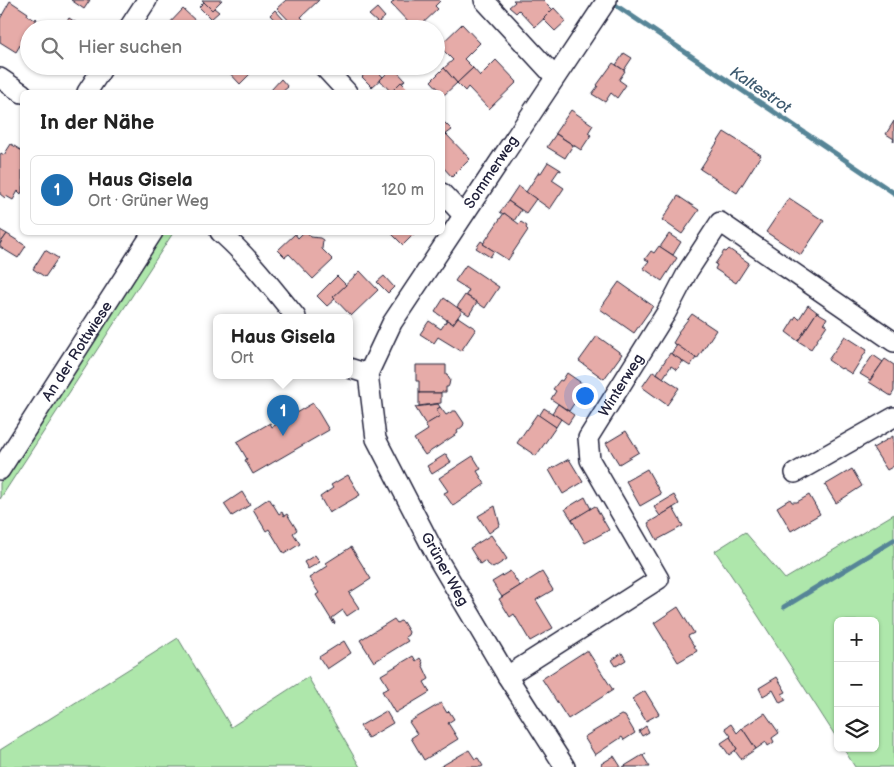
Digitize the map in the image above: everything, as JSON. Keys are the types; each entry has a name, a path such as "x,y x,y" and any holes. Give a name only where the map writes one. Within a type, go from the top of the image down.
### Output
{"street":[{"path":"134,20 146,0"},
{"path":"484,0 555,77"},
{"name":"Sommerweg","path":"368,374 392,323 607,0"},
{"path":"88,90 98,75"},
{"path":"331,75 345,90"},
{"path":"0,78 20,91"},
{"path":"445,196 463,215"},
{"name":"Winterweg","path":"507,676 659,579 590,460 588,438 666,313 688,270 720,222 894,342"},
{"name":"An der Rottwiese","path":"0,470 152,235"},
{"path":"223,235 273,288 294,314"},
{"path":"353,369 368,374"},
{"name":"Grüner Weg","path":"368,374 376,439 439,561 507,676 566,767"},
{"path":"795,473 894,417"}],"green space":[{"path":"161,235 172,235 0,499 0,483"},
{"path":"894,514 894,767 855,767 846,752 879,752 879,617 834,617 834,734 715,551 745,532 785,579"},
{"path":"178,638 231,727 308,677 360,767 0,767 0,750"}],"building":[{"path":"71,0 90,0 84,9"},
{"path":"202,0 222,0 212,10"},
{"path":"286,0 319,0 301,17 304,20 288,20 277,8"},
{"path":"395,0 440,1 435,6 438,9 426,20 406,20 391,4"},
{"path":"513,0 543,0 553,10 535,27 519,10 516,13 509,7 515,2"},
{"path":"10,1 35,20 20,20 20,45 16,52 0,42 0,19"},
{"path":"204,2 212,10 214,8 219,12 211,19 199,7"},
{"path":"377,8 385,17 382,20 375,20 369,15"},
{"path":"554,8 566,21 555,31 543,19"},
{"path":"183,9 195,20 173,20"},
{"path":"275,10 284,20 275,20 270,15"},
{"path":"462,24 480,43 464,59 473,68 457,83 445,69 453,60 445,52 445,40"},
{"path":"624,53 632,58 624,70 616,65"},
{"path":"496,60 517,82 489,109 468,87 465,91 457,83 473,68 480,76"},
{"path":"613,63 625,71 619,80 626,85 617,98 611,93 605,102 592,94"},
{"path":"445,69 457,83 445,94 445,90 439,90 431,81 437,75 445,75"},
{"path":"232,75 249,75 240,84"},
{"path":"364,75 381,75 383,77 372,87 362,77"},
{"path":"385,75 400,75 405,80 393,90 389,90 380,80"},
{"path":"281,79 288,87 284,90 271,90"},
{"path":"401,82 409,90 393,90"},
{"path":"571,110 593,125 588,133 591,135 581,150 555,133"},
{"path":"894,121 894,139 886,134"},
{"path":"445,123 452,130 445,135"},
{"path":"724,132 761,155 737,193 700,169"},
{"path":"556,134 573,145 565,158 547,147"},
{"path":"445,135 470,159 452,177 445,169"},
{"path":"11,144 20,150 20,193 18,191 13,200 6,196 5,198 0,194 0,155 1,153 4,155"},
{"path":"548,162 561,170 552,180 564,188 550,209 526,192"},
{"path":"518,186 536,199 526,213 508,201"},
{"path":"678,196 699,210 682,234 662,220"},
{"path":"789,198 824,221 801,255 766,232"},
{"path":"508,201 521,210 514,221 500,212"},
{"path":"504,213 519,224 521,222 527,226 528,230 508,260 483,244"},
{"path":"0,230 7,234 0,244"},
{"path":"7,234 26,246 18,258 0,247"},
{"path":"669,234 681,242 673,255 660,247"},
{"path":"294,235 298,238 301,235 309,235 320,238 323,240 322,249 333,260 313,279 289,254 285,257 278,250"},
{"path":"393,235 413,235 403,245"},
{"path":"481,241 494,251 490,257 476,248"},
{"path":"659,246 677,258 662,281 643,268 649,261 645,259 651,251 654,253"},
{"path":"729,249 749,263 736,283 715,269 717,265 715,264 724,251 726,252"},
{"path":"45,250 58,258 45,277 33,269"},
{"path":"466,265 499,287 485,308 466,295 469,290 455,281"},
{"path":"360,271 378,290 353,314 349,314 333,297"},
{"path":"337,276 346,285 333,297 335,299 327,306 317,296"},
{"path":"384,276 394,287 388,293 377,282"},
{"path":"619,282 653,306 634,333 600,309"},
{"path":"465,295 477,302 469,315 457,307"},
{"path":"444,298 462,311 453,324 435,312"},
{"path":"808,305 817,312 798,341 786,332 796,316 799,319"},
{"path":"817,312 827,318 824,323 827,325 811,349 798,341"},
{"path":"692,314 716,330 697,359 673,343 678,332"},
{"path":"458,317 476,329 461,351 438,337 434,343 420,334 429,321 441,329 447,320 453,324"},
{"path":"597,336 622,354 604,379 579,361"},
{"path":"845,336 867,350 852,374 828,360"},
{"path":"677,345 696,358 690,366 671,354"},
{"path":"670,353 683,361 677,370 671,366 663,378 657,373"},
{"path":"873,355 883,362 870,380 860,374"},
{"path":"885,359 894,365 894,391 891,396 869,382"},
{"path":"416,365 446,365 446,375 450,380 448,387 446,387 446,392 419,393 419,381 416,381"},
{"path":"653,371 679,388 667,405 642,387"},
{"path":"567,373 586,386 569,411 551,399 556,391 553,389 560,380 562,381"},
{"path":"419,393 441,393 441,403 419,406"},
{"path":"313,403 329,430 253,474 237,442 270,423 272,427"},
{"path":"438,404 440,407 436,410 440,416 426,425 415,407"},
{"path":"558,404 574,415 568,424 552,413"},
{"path":"440,407 446,415 456,411 464,423 457,431 458,433 425,455 414,439 428,430 425,425 440,416 436,410"},
{"path":"544,408 561,419 556,427 539,416"},
{"path":"537,414 556,427 536,456 517,443"},
{"path":"626,431 639,452 619,464 606,443"},
{"path":"893,436 894,466 887,470 873,448"},
{"path":"446,454 451,462 432,474 427,466"},
{"path":"473,456 481,469 477,471 485,484 453,506 444,493 448,491 439,478"},
{"path":"569,459 583,482 563,494 549,470"},
{"path":"647,469 661,494 640,506 626,481"},
{"path":"852,469 862,486 836,503 825,485"},
{"path":"348,475 360,495 329,513 320,497 333,488 331,485"},
{"path":"242,492 250,505 232,516 224,504"},
{"path":"674,495 679,504 660,516 654,507"},
{"path":"809,495 820,514 791,531 777,507 790,499 792,502 797,502"},
{"path":"585,497 591,509 572,520 565,509"},
{"path":"269,498 279,514 282,512 284,516 287,514 297,530 293,533 300,544 284,554 269,529 266,531 253,509"},
{"path":"495,506 500,525 489,533 478,516"},
{"path":"595,506 609,530 585,543 572,520"},
{"path":"673,508 683,526 657,540 648,523"},
{"path":"491,535 507,559 493,568 484,561 480,564 470,548"},
{"path":"351,547 371,579 349,593 359,608 347,616 343,610 332,618 334,624 316,595 319,593 309,578 328,566 326,563"},
{"path":"315,555 320,562 308,569 304,562"},
{"path":"510,571 520,586 502,597 492,582"},
{"path":"542,572 553,590 536,600 553,628 530,641 514,614 510,617 499,599"},
{"path":"678,607 694,633 688,636 697,651 678,662 654,623"},
{"path":"394,619 397,623 403,622 409,632 405,637 408,641 374,662 360,640"},
{"path":"344,641 351,653 327,669 319,657"},
{"path":"587,650 613,690 568,719 542,679"},
{"path":"622,653 626,660 616,666 612,660"},
{"path":"413,656 416,661 420,658 423,663 429,679 424,682 430,692 395,713 382,691 389,688 381,675"},
{"path":"777,677 786,692 782,694 786,700 780,703 773,690 763,696 759,688"},
{"path":"645,691 659,714 646,721 632,699"},
{"path":"441,703 447,713 449,711 454,719 448,723 458,739 424,760 411,738 417,734 409,722"},
{"path":"386,711 393,723 368,738 360,726"},
{"path":"765,713 779,733 772,738 774,742 768,746 766,742 756,749 742,728"},
{"path":"621,715 625,716 635,733 624,740 622,737 595,755 584,737"},
{"path":"731,724 737,733 742,728 756,749 741,759 735,751 737,749 731,736 725,728"},
{"path":"646,726 649,732 642,736 639,731"},
{"path":"730,737 737,749 729,755 721,743"},
{"path":"469,750 475,759 478,758 483,766 440,767"},
{"path":"646,753 643,756 650,767 623,767"},
{"path":"614,756 621,767 603,767 601,764"}],"waterway":[{"name":"Kaltestrot","path":"614,4 894,193"},
{"path":"784,607 894,540"}],"place":[{"name":"Haus Gisela","path":"283,436"}]}
